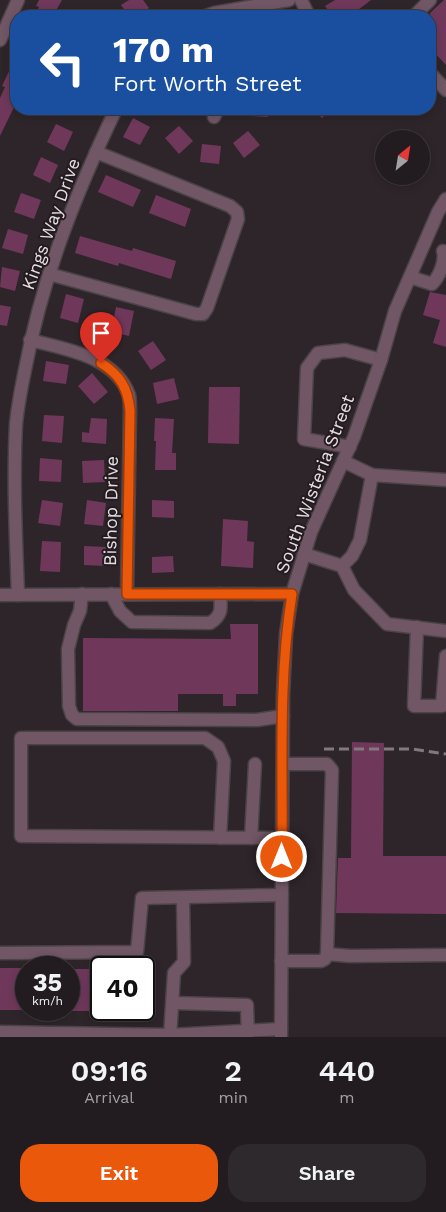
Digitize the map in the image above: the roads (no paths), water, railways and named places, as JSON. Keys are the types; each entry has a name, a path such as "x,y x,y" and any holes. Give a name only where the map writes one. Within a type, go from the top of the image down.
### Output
{"street":[{"path":"218,10 289,0"},
{"path":"420,10 430,0"},
{"path":"0,40 10,18"},
{"path":"436,79 446,90"},
{"name":"Kings Way Drive","path":"18,595 15,500 16,424 30,340 54,256 96,152 113,115"},
{"path":"49,274 196,314 203,314 207,308 238,219 237,212 230,206 96,152"},
{"name":"South Wisteria Street","path":"281,1033 283,716 286,634 292,594 311,532 350,447 381,360 395,312 438,212 446,199"},
{"path":"410,277 432,284 436,280 444,260 445,251 424,244"},
{"name":"Bishop Drive","path":"30,340 80,354 101,363 113,370 129,396 127,594"},
{"path":"350,447 304,439 306,368 318,353 345,350 381,360"},
{"path":"343,461 372,475 446,480"},
{"path":"342,566 352,556 360,540 372,475"},
{"path":"304,554 342,566 354,590 387,624 446,631"},
{"path":"82,594 80,611 74,625 68,649 69,706 72,715 77,719 257,720 283,716"},
{"path":"111,594 120,612 132,622 210,623 218,618 220,594"},
{"path":"0,595 292,594"},
{"path":"417,627 414,706 442,706 446,656"},
{"path":"220,838 224,761 218,748 205,738 21,738 21,836 220,838 282,838"},
{"path":"251,838 255,764"},
{"path":"282,961 321,960 325,959 327,954 332,770 327,764 283,764"},
{"path":"0,953 137,952 142,898 282,895"},
{"path":"170,1036 174,973 184,962 183,898"},
{"path":"327,954 350,956 446,955"},
{"path":"173,1003 246,1005 248,1034"},
{"path":"0,1032 170,1036 281,1033"}],"railway":[{"path":"324,749 413,749 446,754"}]}
